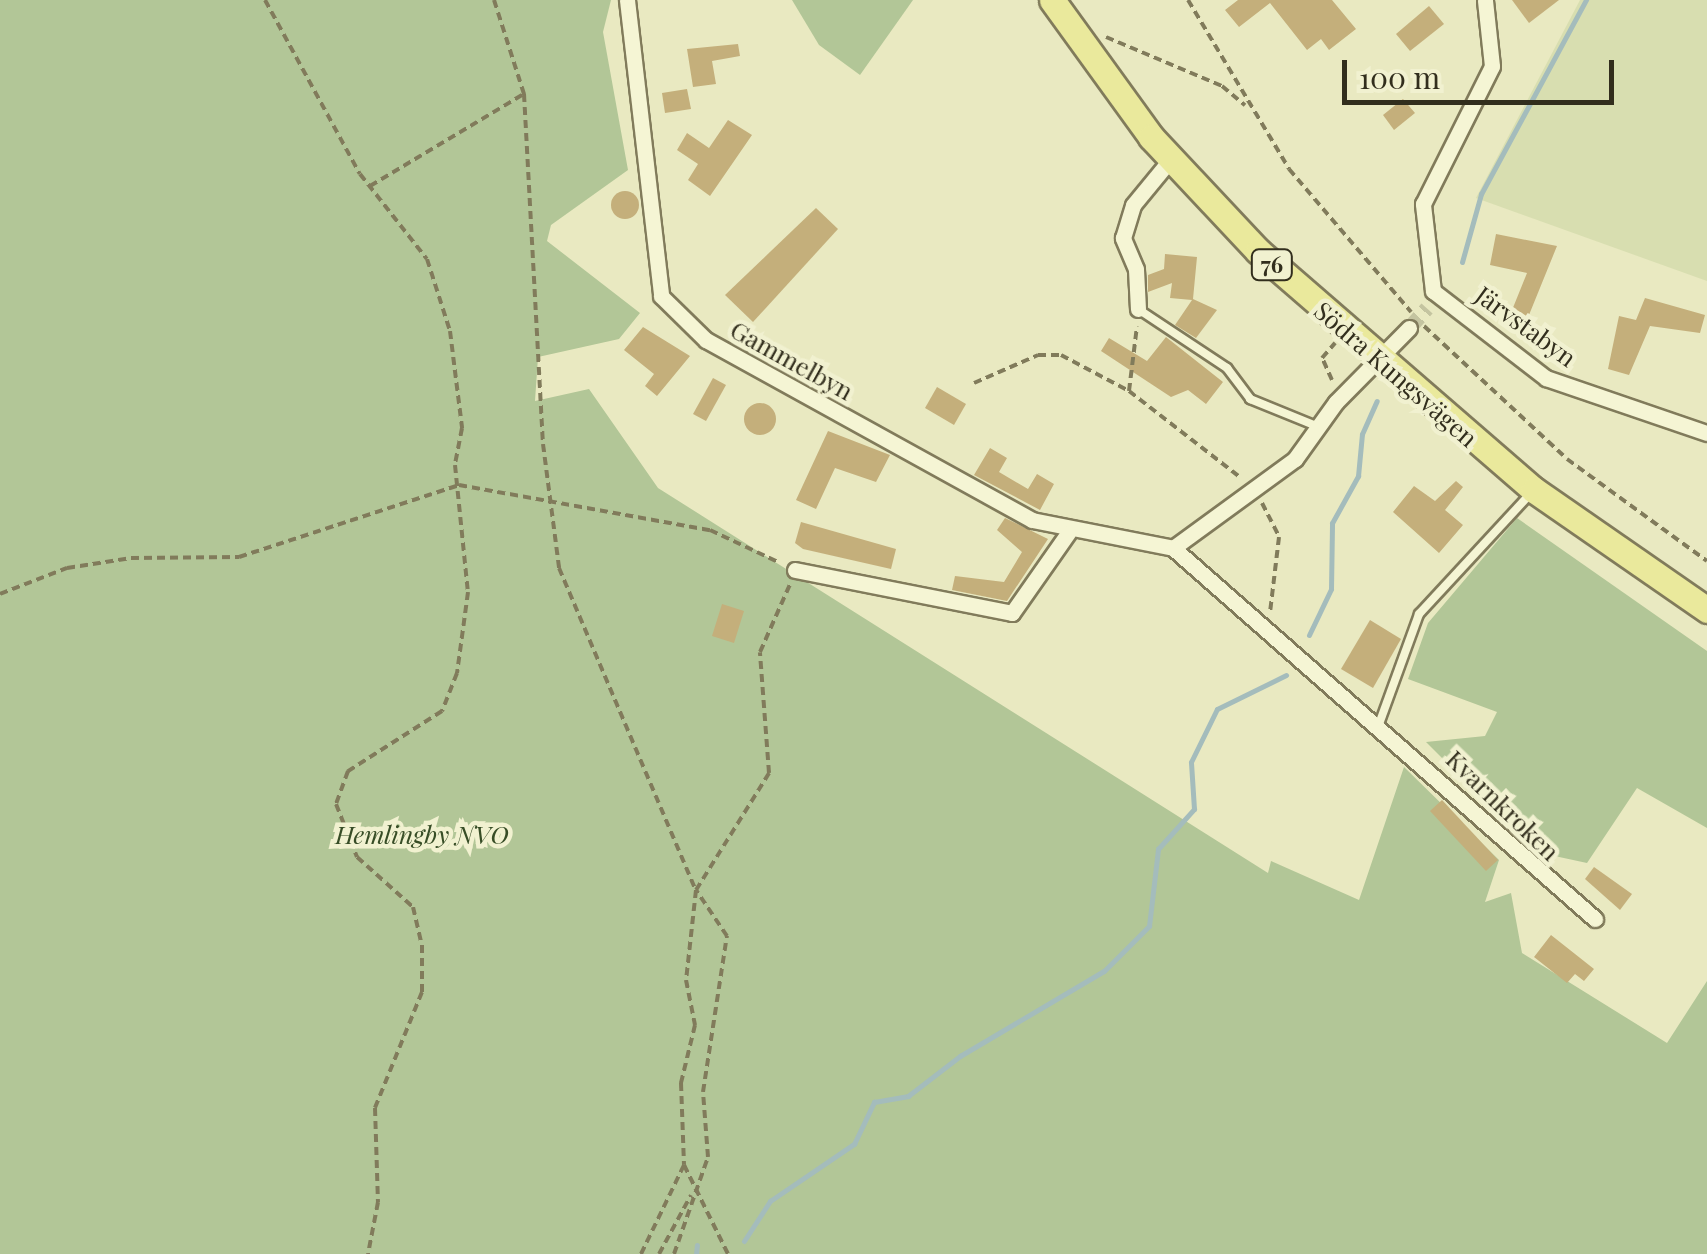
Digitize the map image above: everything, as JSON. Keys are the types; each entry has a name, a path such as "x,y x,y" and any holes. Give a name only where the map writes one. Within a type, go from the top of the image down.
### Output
{"main road":[{"name":"Södra Kungsvägen","path":"1052,0 1170,160 1346,332 1534,490 1707,610"}],"street":[{"name":"Gammelbyn","path":"627,0 661,296 706,340 1032,520 1068,533 1173,548"},
{"path":"1426,308 1433,291 1424,204 1492,66 1485,0"},
{"path":"1138,309 1136,269 1123,238 1132,205 1170,160"},
{"name":"Järvstabyn","path":"1433,291 1546,378 1707,432"},
{"path":"1173,548 1257,492 1410,328"},
{"path":"795,570 1012,613 1068,533"},
{"name":"Kvarnkroken","path":"1173,548 1379,724 1521,861 1595,919"}],"lane":[{"path":"1138,309 1227,368 1250,399 1319,427"},
{"path":"1379,724 1419,614 1534,490"}],"path":[{"path":"265,0 370,186 427,259 448,320 462,428 459,485 468,592 450,692 426,724 348,771 336,804 357,857 412,907 422,945 422,992 375,1108 378,1202 368,1254"},
{"path":"494,0 524,94 548,502 568,604 696,890 727,936 703,1092 708,1157 674,1254"},
{"path":"1188,0 1246,106 1338,231 1446,349 1567,459 1707,561"},
{"path":"1099,34 1222,86 1246,106"},
{"path":"370,186 524,94"},
{"path":"1129,391 1138,309"},
{"path":"1332,409 1332,370 1322,358 1346,332"},
{"path":"974,383 1038,355 1061,355 1129,391 1257,492 1279,538 1266,627"},
{"path":"0,594 68,568 132,558 240,557 459,485 710,530 795,570 760,652 769,772 696,890 686,980 695,1025 681,1082 684,1165 728,1254"},
{"path":"641,1254 684,1165"},
{"path":"658,1254 696,1186"}],"green space":[{"name":"Hemlingby NVO","path":"0,0 611,0 603,32 628,170 551,225 547,241 640,313 619,339 538,357 535,401 589,389 658,488 1268,873 1271,861 1359,900 1404,767 1499,860 1485,902 1511,893 1522,953 1667,1043 1707,981 1707,1254 0,1254"},
{"path":"792,0 913,0 860,75 819,45"},
{"path":"1580,0 1707,0 1707,281 1476,198"},
{"path":"1517,518 1707,651 1707,828 1637,788 1587,863 1536,852 1426,742 1485,736 1497,712 1408,679 1428,623"}],"building":[{"path":"1238,0 1332,0 1356,29 1329,50 1321,39 1307,50 1270,3 1239,27 1225,10"},
{"path":"1512,0 1559,0 1529,23"},
{"path":"1429,6 1444,24 1410,51 1396,34"},
{"path":"738,44 740,56 712,61 716,84 693,87 687,49"},
{"path":"687,89 691,109 665,113 662,93"},
{"path":"1403,99 1415,113 1394,130 1383,115"},
{"path":"728,120 752,135 710,196 688,180 698,164 677,150 687,133 709,148"},
{"path":"625,191 635,195 639,205 635,215 625,219 615,215 611,205 615,195"},
{"path":"816,208 838,229 753,322 725,295"},
{"path":"1496,234 1557,246 1520,337 1506,325 1527,273 1490,265"},
{"path":"1165,254 1197,257 1193,299 1217,310 1196,338 1175,325 1192,300 1170,298 1172,283 1148,292 1148,275 1164,269"},
{"path":"1645,298 1705,315 1700,333 1650,326 1629,375 1608,369 1619,316 1636,320"},
{"path":"643,327 690,356 657,396 645,386 654,374 624,350"},
{"path":"1166,337 1223,382 1206,404 1188,390 1171,397 1101,351 1109,338 1147,361"},
{"path":"713,378 726,385 706,421 693,414"},
{"path":"937,387 966,404 954,425 925,408"},
{"path":"760,403 772,407 776,419 772,431 760,435 748,431 744,419 748,407"},
{"path":"828,431 890,455 876,482 835,468 816,509 796,500"},
{"path":"990,448 1007,458 999,472 1028,489 1037,474 1054,484 1040,510 974,475"},
{"path":"1456,481 1463,487 1445,510 1463,525 1439,553 1393,512 1414,486 1435,501"},
{"path":"1005,518 1048,539 1007,601 952,590 955,576 1004,582 1022,552 997,530"},
{"path":"801,522 896,549 891,569 803,549 795,543"},
{"path":"722,604 744,611 734,643 712,636"},
{"path":"1370,620 1401,639 1373,688 1341,669"},
{"path":"1442,800 1498,860 1486,871 1430,811"},
{"path":"1594,867 1632,894 1620,910 1585,879"},
{"path":"1551,935 1594,969 1584,981 1575,974 1567,983 1534,957"}],"waterway":[{"path":"1462,262 1481,194 1586,0"},
{"path":"1309,635 1331,589 1332,523 1358,476 1362,434 1377,401"},
{"path":"744,1241 770,1201 854,1144 874,1102 908,1096 960,1056 1104,971 1149,926 1158,849 1194,809 1191,762 1217,709 1286,675"},
{"path":"696,1254 697,1245"}],"tunnel":[{"path":"1409,328 1427,308"}]}
